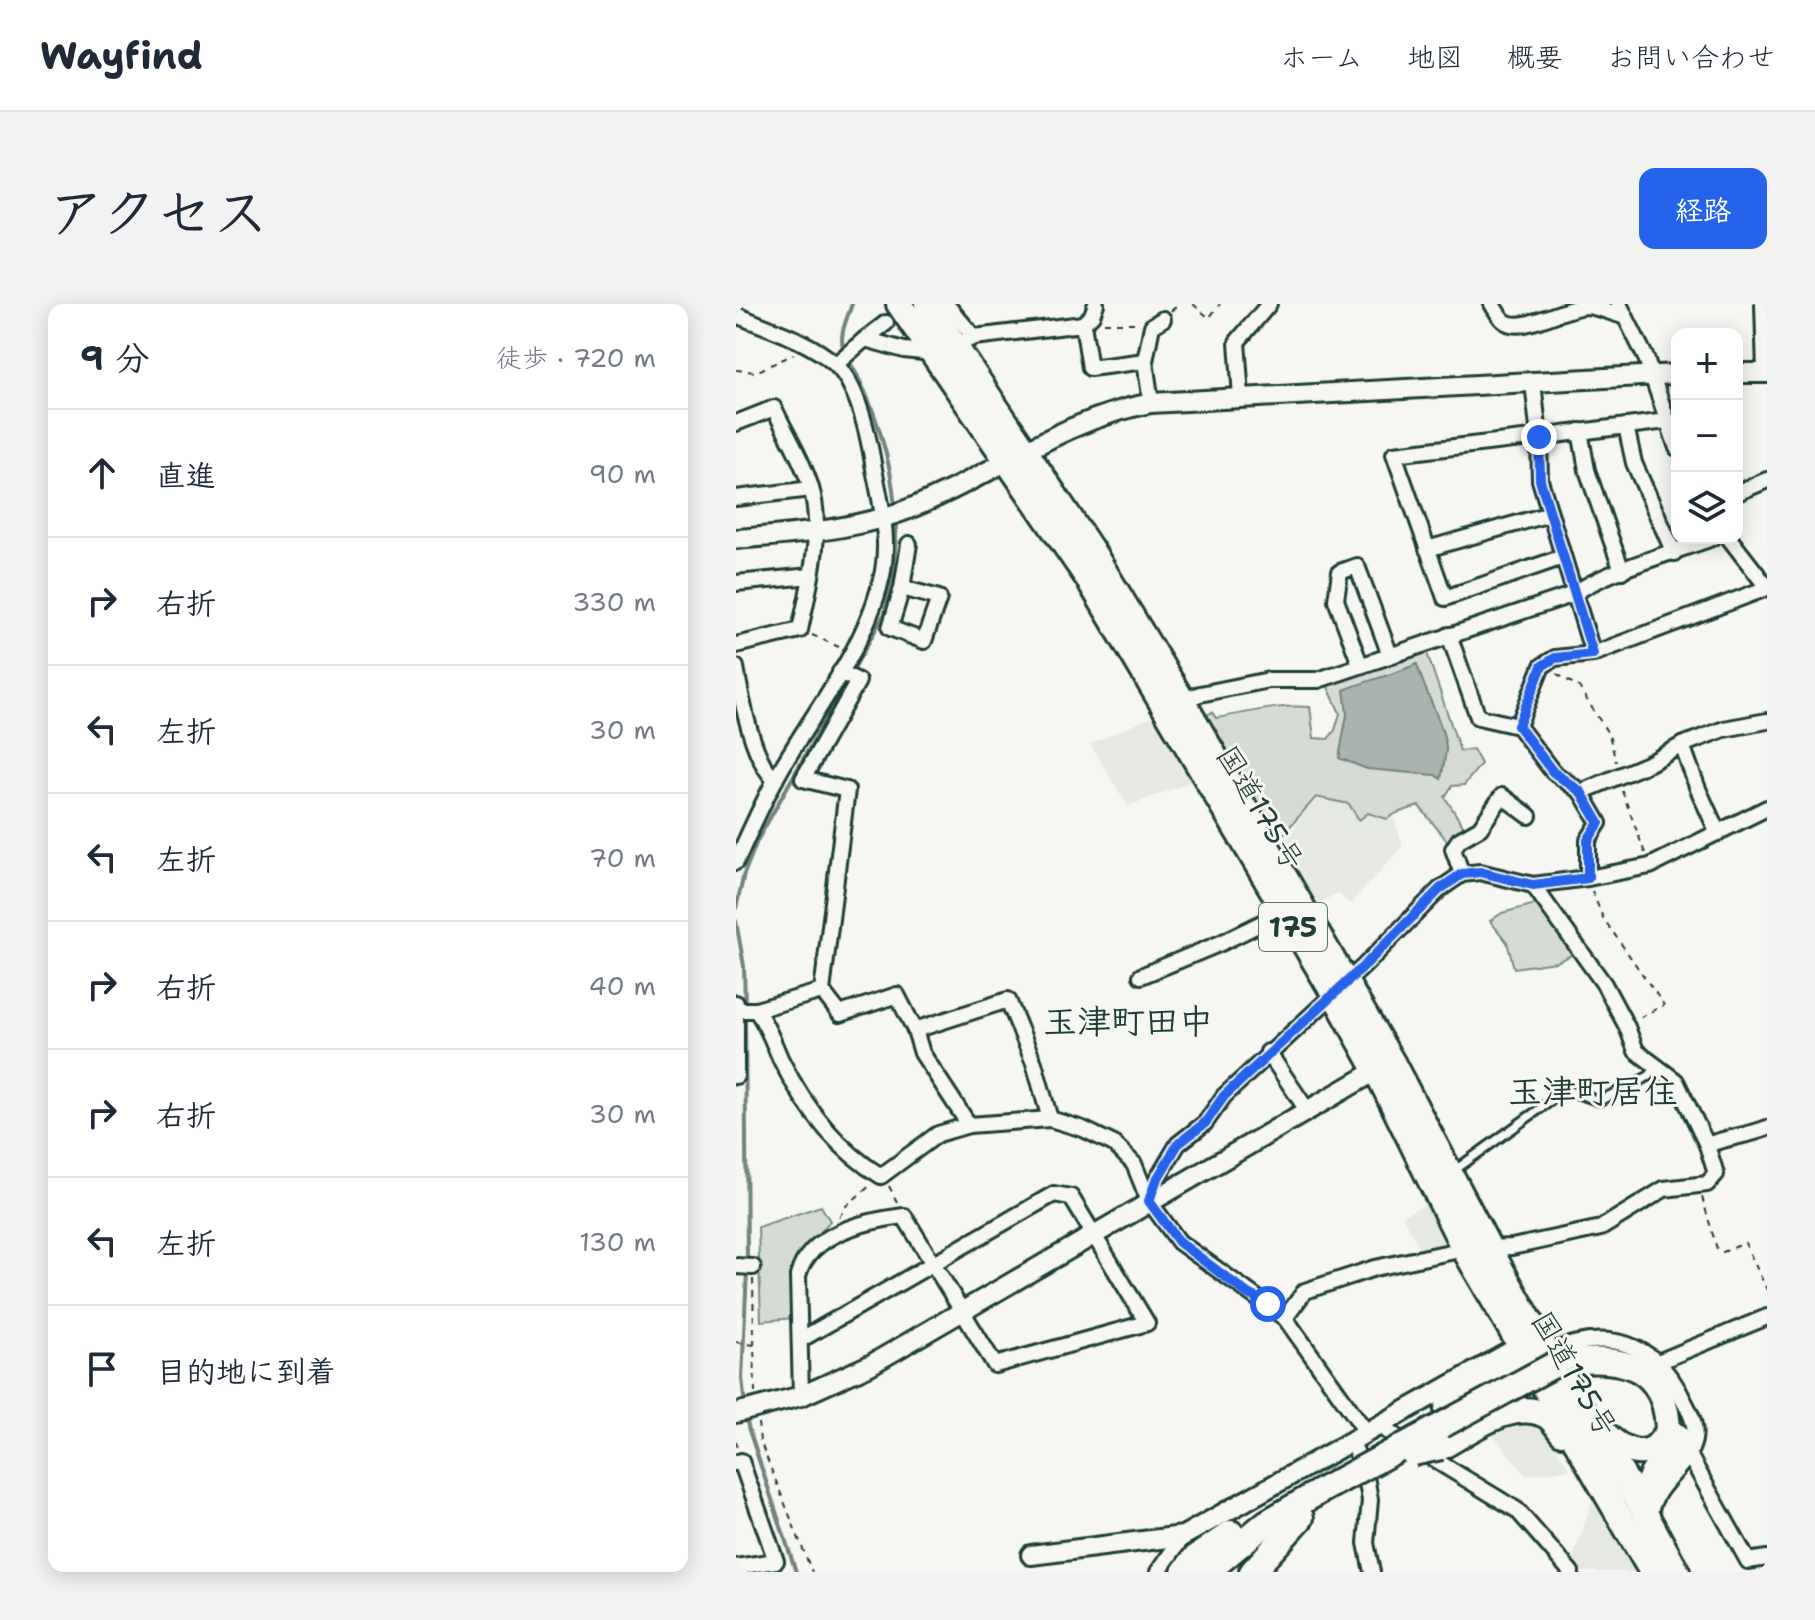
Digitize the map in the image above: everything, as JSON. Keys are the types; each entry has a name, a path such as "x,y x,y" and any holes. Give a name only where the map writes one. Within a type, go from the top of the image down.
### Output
{"highway":[{"name":"国道175号","path":"927,304 965,341 1017,455 1089,580 1173,704 1384,1066 1450,1173 1489,1248 1582,1451 1652,1572"},
{"name":"国道175号","path":"892,314 932,353 1017,455"},
{"name":"国道175号","path":"1173,704 1284,912 1340,988"},
{"name":"国道175号","path":"1384,1066 1464,1249 1534,1349 1565,1382 1644,1511 1677,1572"},
{"path":"1184,1572 1195,1558 1236,1529 1266,1523 1332,1493 1595,1348 1632,1353 1650,1363 1664,1377 1681,1417 1675,1446 1653,1473 1644,1511"},
{"path":"1403,1452 1438,1415 1534,1349"},
{"path":"1565,1382 1616,1445 1638,1452 1653,1448 1668,1432 1668,1409 1656,1383 1633,1366 1609,1359 1578,1358"},
{"path":"1403,1452 1441,1447 1499,1416 1525,1410 1547,1415 1582,1451"},
{"path":"1252,1572 1301,1518 1332,1493"},
{"path":"1225,1572 1272,1534 1301,1518"},
{"path":"1207,1572 1266,1523"}],"street":[{"path":"946,304 965,341 1083,324 1092,315 1096,304"},
{"path":"1241,397 1237,342 1269,304"},
{"path":"1492,304 1509,324 1536,322 1553,313 1587,306 1621,310 1646,358 1671,432"},
{"path":"1743,373 1766,373 1763,304"},
{"path":"836,364 892,314"},
{"path":"736,315 807,346 836,364 857,400 867,429 884,518 883,568 868,619 840,672 742,835 736,862"},
{"path":"1151,403 1145,361 1158,322"},
{"path":"1083,324 1090,368 1145,361"},
{"path":"865,339 904,350 932,353"},
{"path":"736,539 815,532 884,518 916,506 1065,429 1121,409 1151,403 1671,375"},
{"path":"1533,382 1540,480 1593,654"},
{"path":"736,423 774,408 811,489 815,532 811,576 800,630 736,645"},
{"path":"1563,557 1445,598 1394,454 1667,421"},
{"path":"1626,426 1634,463 1674,553"},
{"path":"1580,431 1587,470 1622,571"},
{"path":"1743,491 1766,482"},
{"path":"736,498 811,489"},
{"path":"1427,549 1550,514"},
{"path":"890,628 902,588 909,544"},
{"path":"1173,704 1269,680 1318,680 1574,594 1622,571 1697,544"},
{"path":"1518,726 1542,666 1555,658 1593,654 1767,588 1734,544"},
{"path":"1360,664 1336,600 1340,572 1357,566 1390,655"},
{"path":"736,583 811,576"},
{"path":"868,619 924,641 939,598 902,588"},
{"path":"1449,635 1478,717 1518,726 1553,772 1581,792 1599,823 1588,840 1588,878"},
{"path":"736,667 744,717 766,772 847,790 822,991 840,1014 897,995 915,1030 922,1053 969,1125"},
{"path":"803,779 858,681 840,672"},
{"path":"1581,792 1650,763 1682,745 1724,729 1767,721"},
{"path":"1682,745 1718,833"},
{"path":"1462,874 1453,849 1459,840 1480,828 1502,796 1529,816"},
{"path":"1149,1201 1156,1181 1178,1144 1205,1123 1224,1096 1268,1052 1340,988 1440,889 1462,874 1480,872 1533,885 1650,866 1767,808"},
{"path":"1285,1318 1305,1291 1375,1268 1464,1249 1512,1247 1601,1228 1664,1189 1707,1184 1716,1174 1707,1145 1676,1081 1636,1051 1604,984 1533,885"},
{"path":"1141,976 1221,943 1284,912"},
{"path":"736,1076 736,1008 756,1010 822,991"},
{"path":"915,1030 1008,1000 1034,1063 1050,1119"},
{"path":"756,1010 767,1024 781,1059 808,1109 856,1161 881,1176 938,1134 969,1125 1050,1119 1083,1129 1114,1144 1134,1164 1149,1201 1179,1242 1285,1318 1366,1434 1517,1510 1571,1572"},
{"path":"1268,1052 1307,1110"},
{"path":"736,1413 801,1396 870,1365 1384,1066"},
{"path":"1707,1145 1767,1128"},
{"path":"800,1340 933,1265 1054,1194 1071,1197 1147,1323 995,1365 933,1265 904,1216 875,1220 826,1239 802,1261 798,1276 801,1396"},
{"path":"736,1266 753,1267"},
{"path":"1658,1362 1767,1317"},
{"path":"1031,1555 1183,1536 1366,1434 1534,1349 1602,1340 1644,1350 1658,1362 1680,1392 1693,1419 1695,1437 1689,1455 1666,1479 1644,1511"},
{"path":"1366,1434 1366,1476 1370,1500 1366,1543 1372,1572"},
{"path":"1689,1455 1748,1561 1767,1558"},
{"path":"736,1463 741,1461 776,1561 736,1567"},
{"path":"1158,1572 1183,1536"}],"lane":[{"path":"1450,1173 1566,1090 1599,1101 1649,1076 1655,1068"}],"path":[{"path":"1193,304 1209,318 1220,304"},
{"path":"1083,324 1158,322"},
{"path":"736,370 756,372 784,361 807,346"},
{"path":"800,630 851,652"},
{"path":"1542,666 1579,687 1609,735 1617,775 1650,866"},
{"path":"1588,878 1603,918 1664,1005 1635,1019 1627,1027"},
{"path":"826,1239 846,1206 881,1176 904,1216"},
{"path":"1698,1185 1717,1249 1723,1252 1745,1243 1767,1290"},
{"path":"753,1267 756,1407 760,1441 812,1572"},
{"path":"736,1342 754,1345"}],"shaded area":[{"path":"1426,650 1460,751 1473,749 1481,764 1464,785 1452,786 1445,797 1466,831 1448,842 1419,806 1387,819 1368,813 1359,820 1349,804 1316,797 1279,839 1207,715 1212,712 1216,718 1275,708 1310,707 1314,738 1328,739 1335,730 1340,713 1328,687 1322,683"},
{"path":"1417,664 1444,739 1446,750 1441,779 1435,775 1367,769 1339,758 1347,714 1344,690"},
{"path":"1154,716 1191,782 1128,806 1090,744"},
{"path":"1315,797 1349,805 1359,819 1369,813 1387,819 1393,815 1403,846 1350,904 1337,893 1318,904 1283,845"},
{"path":"1540,903 1574,954 1556,962 1514,968 1507,942 1490,921 1502,913"},
{"path":"1428,1203 1451,1248 1422,1253 1402,1216"},
{"path":"821,1206 830,1221 793,1265 794,1318 761,1321 758,1227"},
{"path":"1523,1421 1545,1430 1570,1469 1527,1476 1491,1433 1508,1424"},
{"path":"1593,1499 1636,1572 1582,1572 1572,1561"}],"waterway":[{"path":"844,351 843,333 852,304"},
{"path":"848,359 880,431 895,509"},
{"path":"736,908 744,874 757,841 885,613 895,564 896,518"},
{"path":"736,921 744,966 745,1005"},
{"path":"745,1014 747,1261"},
{"path":"745,1405 742,1378 747,1270"},
{"path":"746,1414 796,1572"}],"district":[{"name":"玉津町田中","path":"1128,1021"},
{"name":"玉津町居住","path":"1593,1091"}],"route":[{"path":"1268,1304 1248,1294 1179,1242 1149,1201 1156,1181 1178,1144 1205,1123 1224,1096 1268,1052 1364,966 1440,889 1462,874 1480,872 1533,885 1588,878 1588,840 1599,823 1581,792 1553,772 1518,726 1542,666 1547,661 1593,654 1540,480 1539,437"}]}
